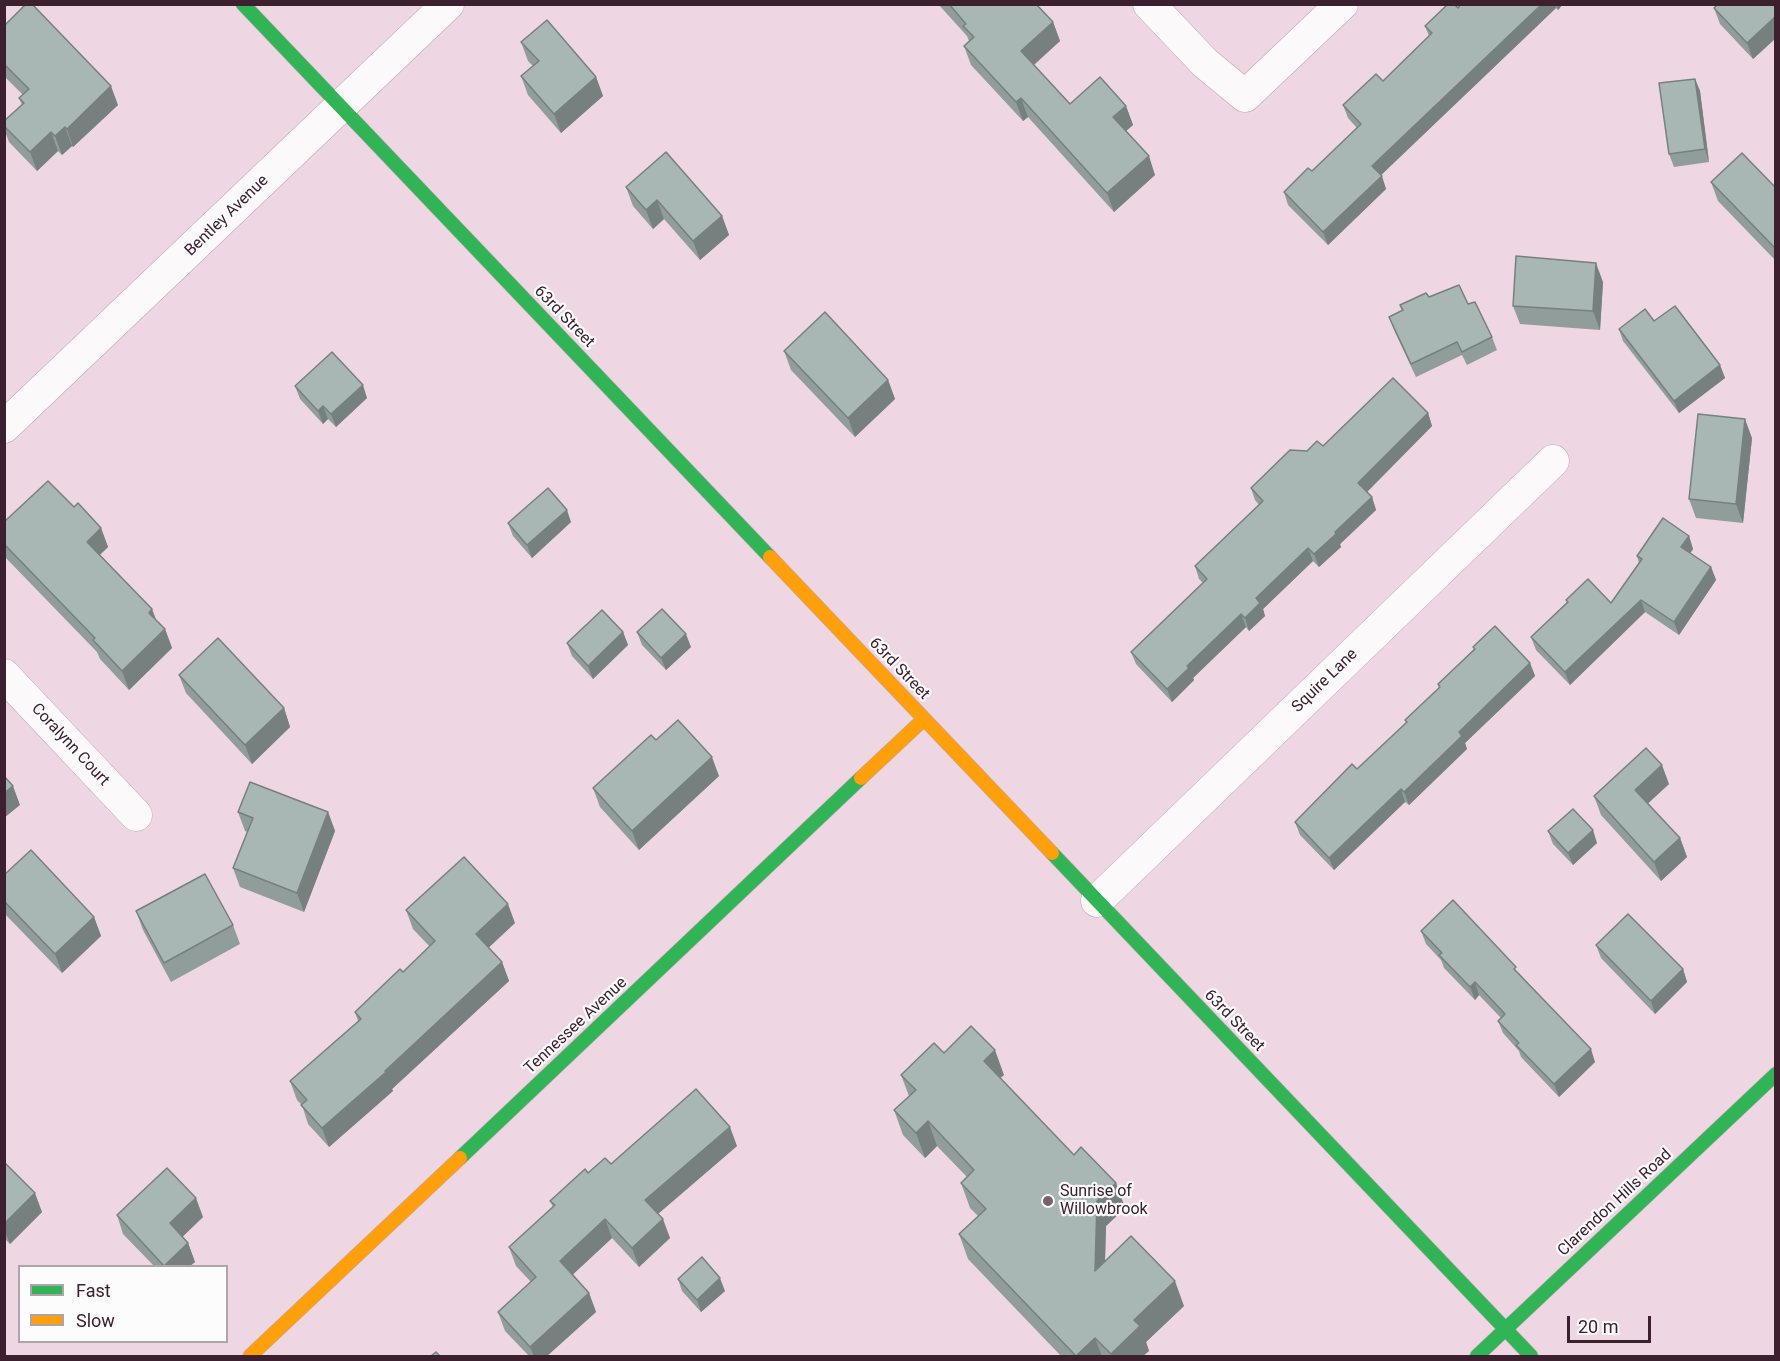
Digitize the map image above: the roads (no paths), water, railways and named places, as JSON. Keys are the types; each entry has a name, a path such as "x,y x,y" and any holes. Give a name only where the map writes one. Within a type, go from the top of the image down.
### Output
{"main road":[{"name":"63rd Street","path":"243,4 1531,1356"},
{"name":"Tennessee Avenue","path":"250,1356 924,719"},
{"name":"Clarendon Hills Road","path":"1477,1356 1776,1074"}],"street":[{"name":"Bentley Avenue","path":"4,427 448,4"},
{"path":"1149,4 1205,63 1245,96 1342,4"},
{"name":"Squire Lane","path":"1097,901 1552,461"},
{"name":"Coralynn Court","path":"4,675 136,815"}],"place":[{"name":"Sunrise of Willowbrook","path":"1048,1201"}]}
